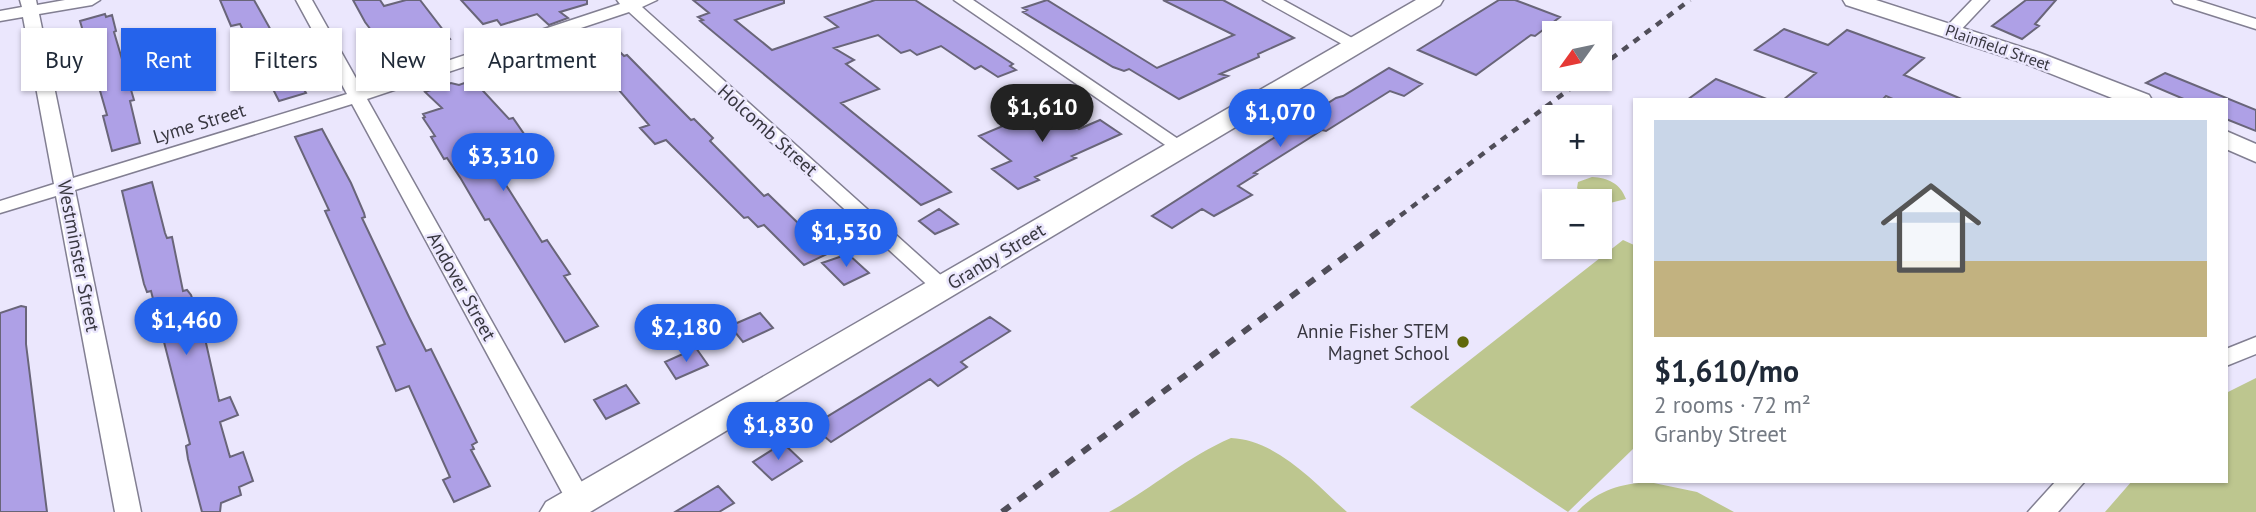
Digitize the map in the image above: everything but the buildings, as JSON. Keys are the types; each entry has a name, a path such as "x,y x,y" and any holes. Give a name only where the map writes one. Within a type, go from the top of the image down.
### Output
{"main road":[{"name":"Granby Street","path":"569,506 1432,0"},
{"name":"Plainfield Street","path":"1854,0 2043,62 2135,98"},
{"path":"2228,140 2256,154"}],"street":[{"path":"0,16 30,6 92,0"},
{"name":"Andover Street","path":"304,0 358,96 569,506"},
{"path":"962,0 1181,147"},
{"path":"1271,0 1357,45"},
{"path":"1951,31 1981,0"},
{"path":"2180,0 2256,24"},
{"name":"Lyme Street","path":"0,206 358,96 635,2"},
{"name":"Holcomb Street","path":"635,2 943,287"},
{"name":"Westminster Street","path":"30,6 128,512"},
{"path":"2228,357 2256,345"},
{"path":"2041,512 2070,483"}],"green space":[{"path":"1592,177 1613,182 1626,199 1612,202 1612,189 1578,189 1578,182"},
{"path":"1623,240 1633,245 1633,449 1568,512 1410,407 1599,259 1612,259 1612,249"},
{"path":"2256,378 2256,512 2105,512 2130,483 2228,483 2228,392"},
{"path":"1231,438 1264,446 1279,454 1294,464 1347,512 1109,512 1199,454"},
{"path":"1654,483 1697,492 1734,512 1577,512 1601,493 1628,484"}],"railway":[{"path":"1612,58 1690,0"},
{"path":"1389,224 1567,91"},
{"path":"1002,512 1391,222"}],"place":[{"name":"Annie Fisher STEM Magnet School","path":"1463,342"}]}
